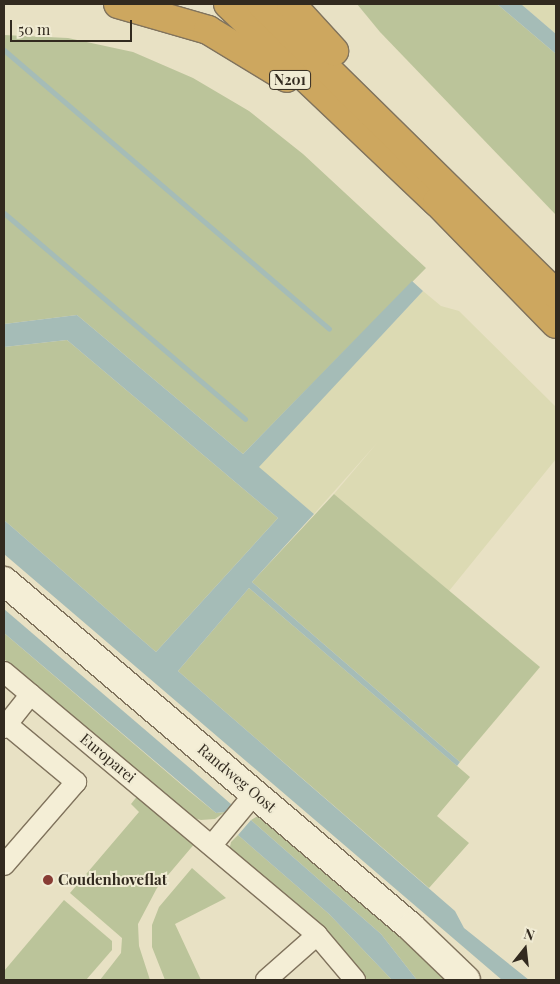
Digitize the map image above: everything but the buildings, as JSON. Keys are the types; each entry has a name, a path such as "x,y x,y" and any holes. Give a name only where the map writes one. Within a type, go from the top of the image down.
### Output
{"highway":[{"name":"N201","path":"118,4 208,30 270,65 330,110 371,150 446,197"},
{"name":"N201","path":"228,4 556,294"},
{"name":"N201","path":"261,4 446,197 556,324"},
{"name":"N201","path":"291,4 381,101 446,197"}],"street":[{"name":"Randweg Oost","path":"4,581 411,927 466,980"},
{"name":"Europarei","path":"4,672 317,935 355,980"},
{"path":"4,865 76,782 5,725 31,694"},
{"path":"212,845 254,793"},
{"path":"266,980 317,935"}],"shaded area":[{"path":"521,4 556,4 556,34"},
{"path":"423,291 441,306 459,311 556,407 556,459 449,591 334,494 377,443 314,514 258,467"}],"green space":[{"path":"357,4 497,4 556,54 556,215 380,32"},
{"path":"4,35 68,38 133,52 193,78 249,111 303,154 426,268 243,454 77,315 4,324"},
{"path":"67,340 278,518 156,652 4,520 4,347"},
{"path":"334,494 540,667 460,762 252,582"},
{"path":"249,588 470,777 437,816 469,843 429,888 178,671"},
{"path":"4,633 216,813 225,812 215,819 201,820 186,816 4,659"},
{"path":"139,794 196,842 157,888 138,924 139,946 150,980 100,980 121,953 122,938 70,893 139,812 131,804"},
{"path":"263,813 458,980 417,980 381,934 251,820"},
{"path":"238,835 329,914 392,980 365,980 343,954 229,851 231,842"},
{"path":"192,868 226,898 175,924 201,980 165,980 152,947 152,925 159,907"},
{"path":"64,900 112,941 112,950 86,980 4,980 4,971"}],"water":[{"path":"497,4 521,4 556,34 556,54"},
{"path":"412,281 423,291 259,467 314,514 252,582 460,762 457,766 249,588 178,671 455,911 464,928 529,980 502,980 4,554 4,520 156,652 278,518 67,340 4,347 4,324 77,315 243,454"},
{"path":"4,609 232,805 225,812 216,813 4,633"},
{"path":"251,820 381,934 417,980 392,980 329,914 238,835"}],"waterway":[{"path":"4,50 329,329"},
{"path":"4,213 245,419"}],"place":[{"name":"Coudenhoveflat","path":"48,880"}]}
